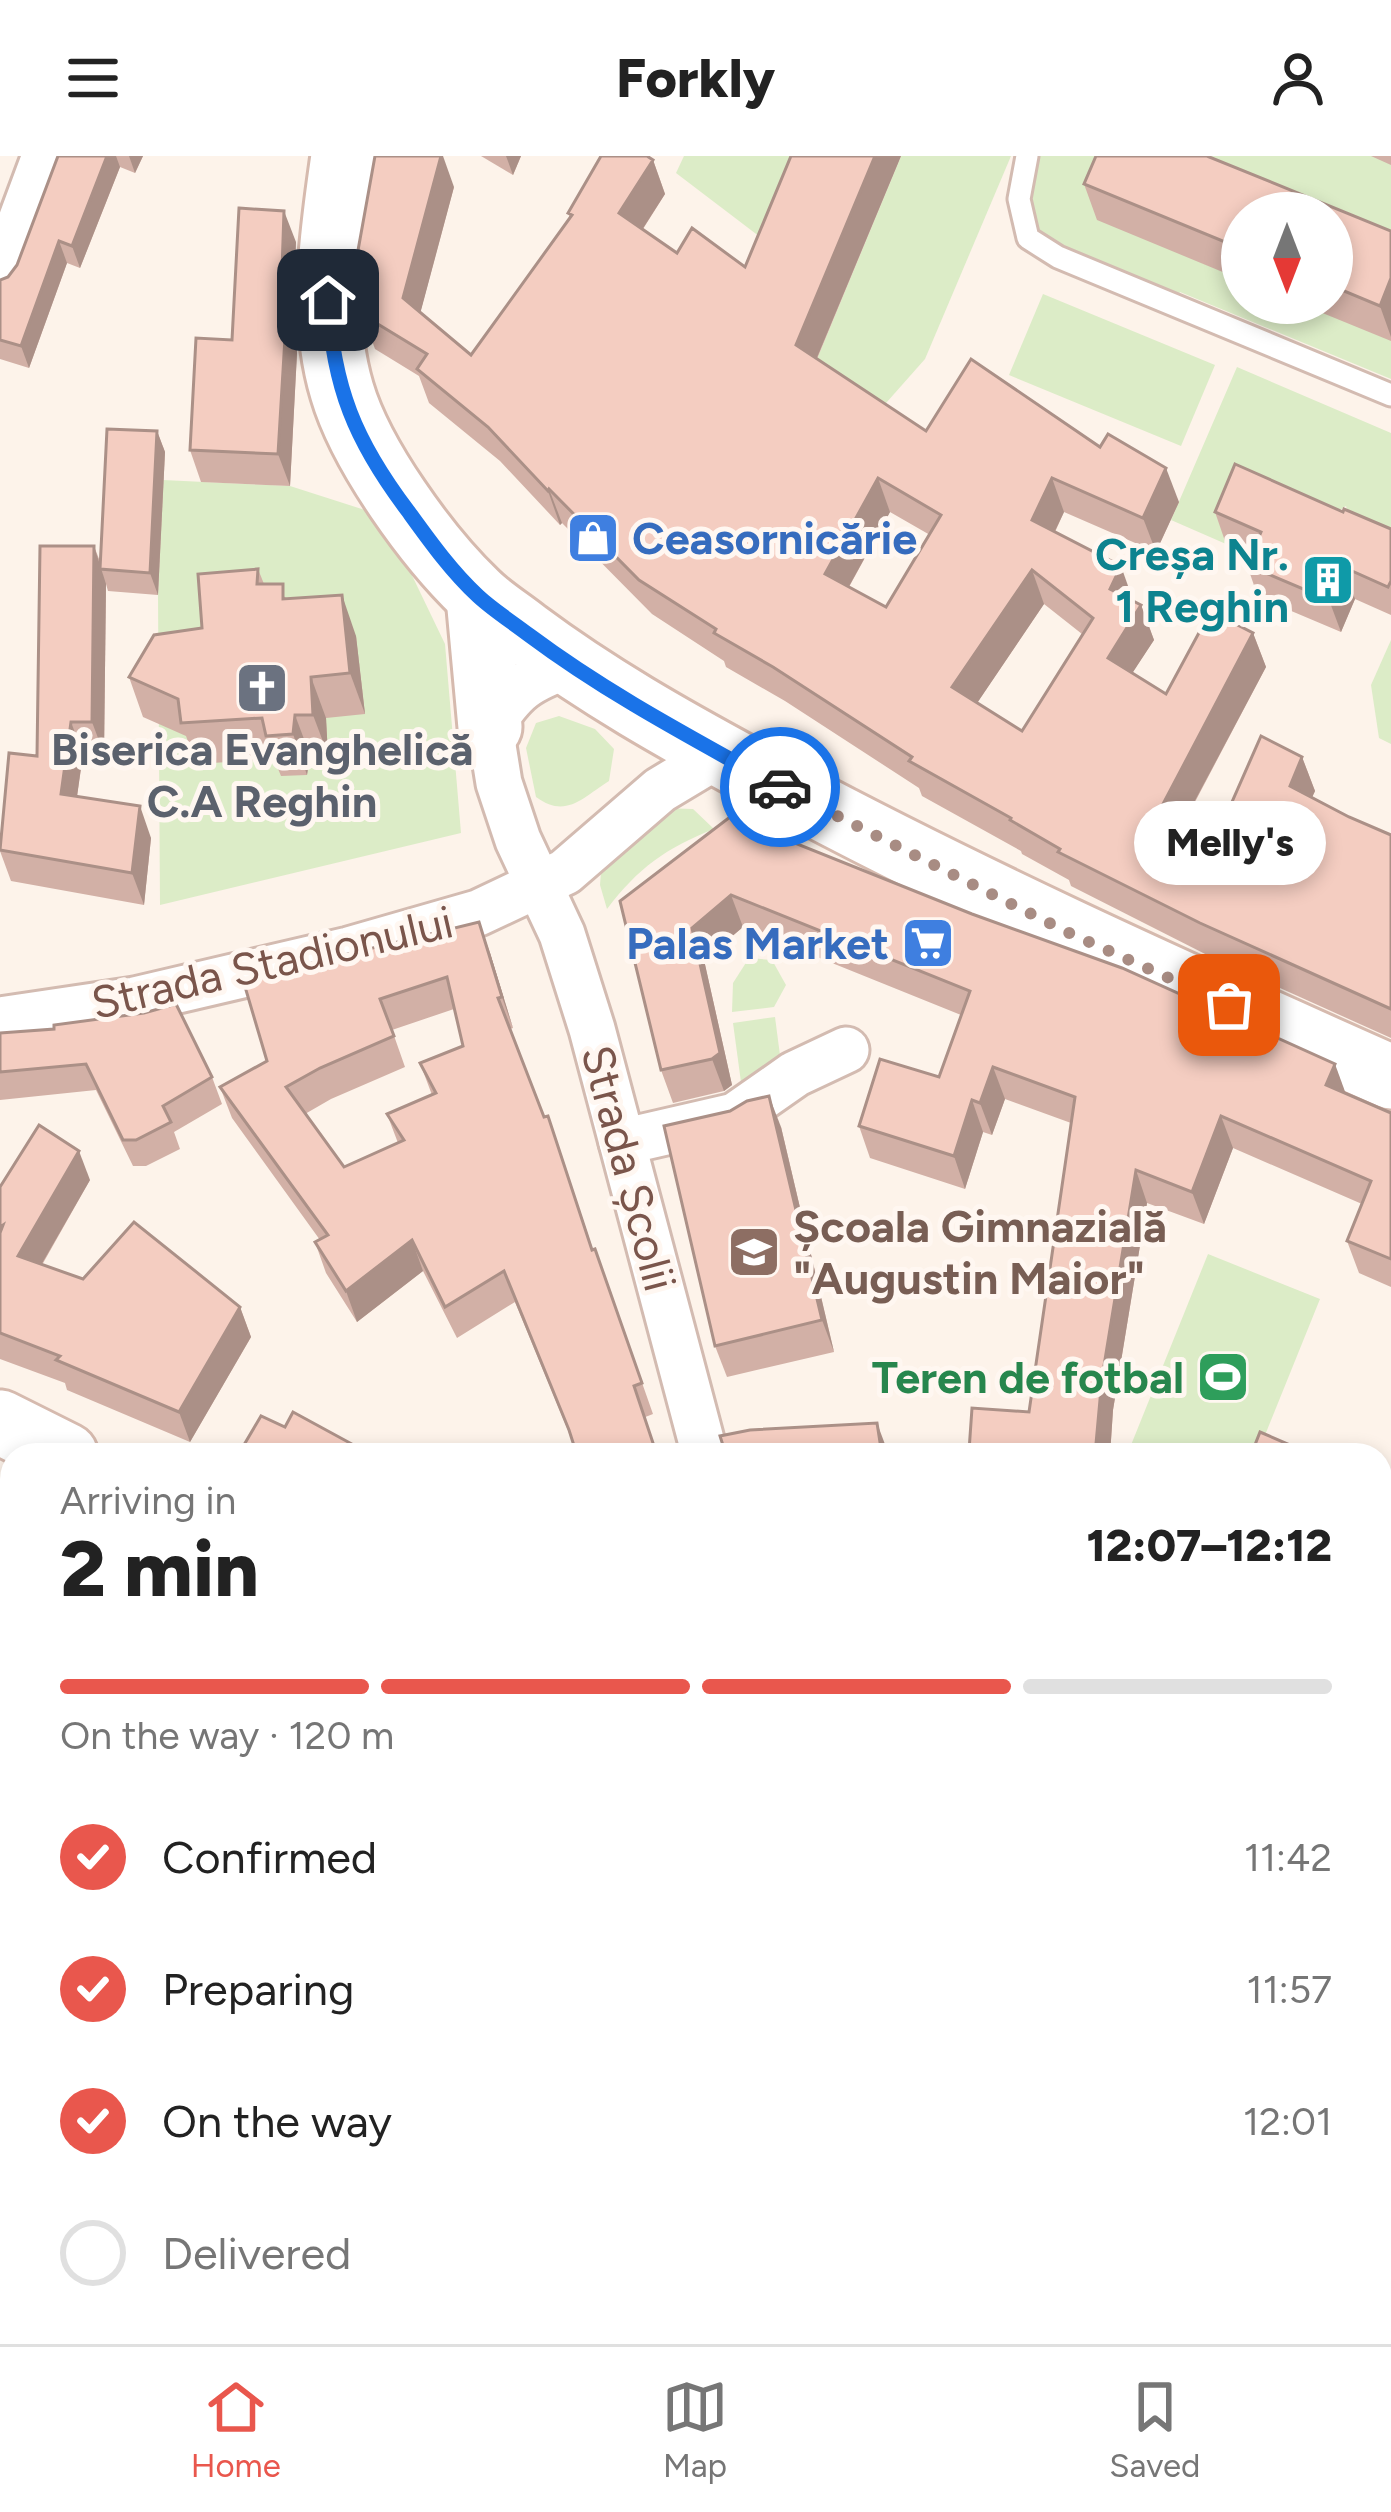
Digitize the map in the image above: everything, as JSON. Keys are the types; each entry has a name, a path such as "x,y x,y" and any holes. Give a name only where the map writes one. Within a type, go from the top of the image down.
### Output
{"main road":[{"path":"343,156 328,300 331,346 342,394 389,487 478,596 569,665 655,719 816,807 1067,932 1391,1077"},
{"path":"478,596 490,727"},
{"path":"0,1422 42,1443"}],"street":[{"path":"0,277 45,156"},
{"path":"490,727 507,700 526,684 569,665"},
{"name":"Strada Școlii","path":"490,727 500,783 518,840 562,934 702,1443"},
{"path":"540,886 584,858 660,790 720,754"},
{"name":"Strada Stadionului","path":"0,1020 135,1000 349,950 478,913 540,886"},
{"path":"622,1142 735,1116 795,1075 846,1050"}],"lane":[{"path":"1027,156 1019,199 1028,238 1058,257 1391,395"}],"green space":[{"path":"684,156 817,156 764,240 676,173"},
{"path":"901,156 1011,156 925,359 871,420 805,388"},
{"path":"1015,156 1391,156 1391,379 1258,324 1353,324 1353,192 1221,192 1221,309 1180,292 1173,304 1028,238 1025,159"},
{"path":"1043,294 1215,365 1181,446 1009,375"},
{"path":"1237,367 1391,433 1391,555 1356,540 1346,506 1315,526 1247,496 1226,544 1171,520"},
{"path":"163,480 290,486 368,511 407,565 445,644 461,833 160,905 158,595"},
{"path":"1391,640 1391,744 1379,738 1371,685"},
{"path":"559,716 595,729 614,749 609,781 565,806 536,797 526,748 536,723"},
{"path":"661,808 693,809 714,829 654,861 607,909 600,885 602,859"},
{"path":"749,958 772,960 786,985 774,1007 732,1012 733,983"},
{"path":"775,1017 781,1063 743,1097 733,1023"},
{"name":"Teren de fotbal","path":"1208,1254 1320,1299 1262,1443 1132,1443"}],"building":[{"path":"58,156 107,156 72,246 59,241 21,346 0,340 0,280 17,265"},
{"path":"375,156 441,156 403,298 471,355 572,215 568,213 601,156 653,160 619,213 677,253 692,228 745,267 791,156 875,156 796,345 926,431 971,359 1100,447 1108,434 1166,468 1143,518 1052,478 1032,520 1121,566 1110,589 1141,605 1108,658 1166,694 1208,616 1220,616 1253,633 1162,806 1217,836 1261,736 1302,757 1290,786 1391,835 1391,1009 1200,923 1058,852 1060,849 1011,818 909,761 912,757 714,633 716,629 639,580 488,427 417,369 427,354 363,315 357,299 357,256","holes":["878,478 941,515 886,607 825,574","1032,570 1093,618 1022,731 952,687"]},
{"path":"1096,156 1207,156 1295,192 1221,192 1221,240 1084,184"},
{"path":"239,208 284,211 286,321 278,454 190,450 196,338 232,340"},
{"path":"1353,216 1391,231 1391,278 1380,306 1353,295"},
{"path":"107,429 157,431 150,573 100,569"},
{"path":"1235,464 1391,529 1388,587 1343,567 1329,600 1247,565 1261,532 1215,512"},
{"path":"40,546 94,546 92,722 71,722 61,794 140,806 132,873 0,850 9,753 37,756"},
{"path":"258,569 257,584 283,584 283,599 342,595 350,673 311,677 313,715 295,715 293,734 266,736 262,718 181,723 178,699 129,677 154,635 202,628 198,574"},
{"path":"730,817 1122,968 1335,1064 1326,1085 1391,1113 1391,1259 1347,1241 1371,1181 1221,1116 1192,1192 1136,1170 1096,1443 970,1443 972,1408 1029,1412 1075,1097 993,1067 980,1103 972,1100 954,1156 859,1126 880,1059 939,1077 970,991 731,895 692,928 720,1053 661,1070 620,901"},
{"path":"479,922 502,997 498,998 544,1117 548,1116 642,1383 634,1386 653,1443 573,1443 504,1271 445,1307 412,1240 346,1291 315,1242 328,1235 220,1087 267,1061 243,980","holes":["447,977 463,1046 420,1063 436,1093 387,1114 404,1140 344,1167 286,1087 394,1036 380,999"]},
{"path":"176,1004 212,1077 163,1106 171,1122 136,1140 123,1140 86,1064 0,1072 0,1033 54,1029 54,1025"},
{"name":"Școala Gimnazială \"Augustin Maior\"","path":"769,1096 822,1320 715,1346 664,1126 730,1111"},
{"path":"39,1125 79,1151 18,1256 83,1279 134,1222 240,1307 179,1412 0,1333 0,1187"},
{"path":"293,1412 350,1443 245,1443 261,1416 285,1427"},
{"path":"877,1423 880,1443 722,1443 720,1436"},
{"path":"1260,1432 1285,1443 1256,1443"}],"way so far":[{"path":"780,787 1067,932 1229,1005"}],"place":[{"name":"Ceasornicărie","path":"593,538"},
{"name":"Creșa Nr. 1 Reghin","path":"1328,580"},
{"name":"Biserica Evanghelică C.A Reghin","path":"262,688"},
{"name":"Palas Market","path":"928,943"},
{"name":"Melly's","path":"1229,1005"},
{"name":"Școala Gimnazială \"Augustin Maior\"","path":"754,1252"},
{"name":"Teren de fotbal","path":"1223,1377"}],"route":[{"path":"328,300 331,346 342,394 363,443 389,487 449,566 478,596 569,665 655,719 780,787"}]}
